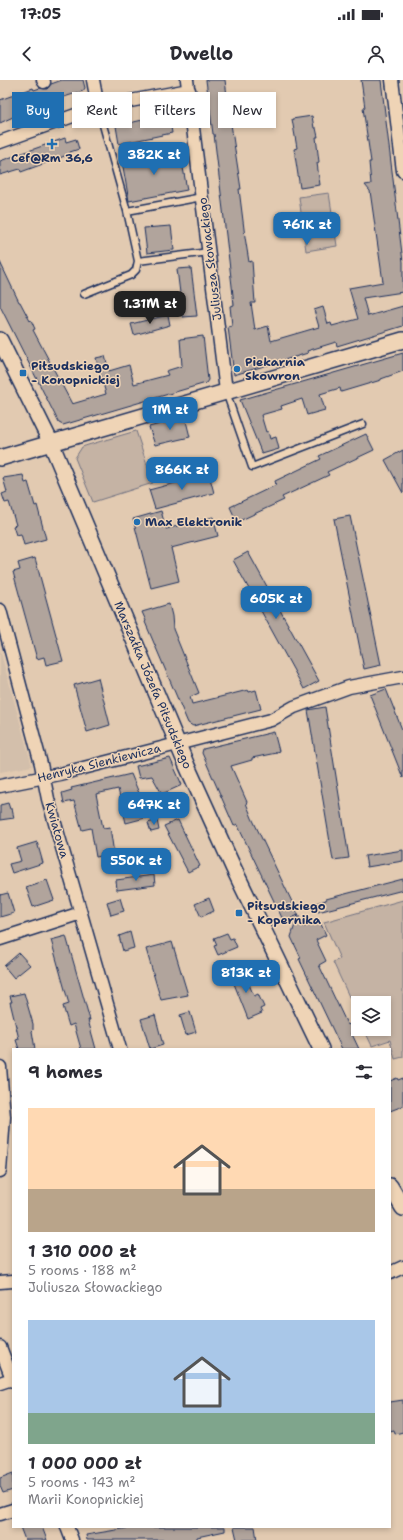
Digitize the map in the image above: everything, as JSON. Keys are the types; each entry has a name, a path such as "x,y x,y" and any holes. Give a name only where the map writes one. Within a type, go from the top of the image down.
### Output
{"street":[{"path":"93,80 95,92"},
{"path":"392,80 403,171"},
{"path":"132,99 188,85"},
{"name":"Juliusza Słowackiego","path":"188,85 226,392"},
{"path":"0,142 72,116"},
{"name":"Marszałka Józefa Piłsudskiego","path":"0,340 51,443 178,743 237,874 321,1048"},
{"path":"0,458 403,340"},
{"name":"Kwiatowa","path":"0,610 44,778 48,799 120,1048"},
{"name":"Henryka Sienkiewicza","path":"0,786 44,778 271,720 294,707 349,687 403,676"},
{"path":"0,939 81,913"},
{"path":"0,1067 5,1144 0,1170"},
{"path":"391,1188 403,1208"},
{"path":"391,1272 403,1266"},
{"path":"0,1282 12,1282"},
{"path":"0,1347 12,1377"},
{"path":"0,1383 12,1380"},
{"path":"0,1514 12,1510"},
{"path":"68,1528 72,1540"}],"lane":[{"path":"84,294 131,275 136,270 138,261 104,128"},
{"path":"126,211 202,196"},
{"path":"138,261 209,252"},
{"path":"226,392 252,467 364,424"}],"shaded area":[{"path":"329,193 337,246 306,251 299,197"},
{"path":"136,431 153,483 93,502 75,458 82,447"},
{"path":"0,650 32,766 0,772"},
{"path":"403,900 403,1057 395,1059 390,1040 372,1046 367,1036 391,1036 391,996 351,996 351,1001 333,962 340,959 324,922"}],"building":[{"path":"62,80 83,80 85,88 83,91 72,92 72,94 64,97 64,92 22,92 33,88 34,90 40,88 47,89 51,84"},
{"path":"206,80 225,80 226,92 218,92 218,128 232,128 241,189 239,189 245,237 249,262 252,261 255,303 251,303 255,330 268,326 271,341 319,327 314,310 323,307 328,324 331,323 332,326 358,319 349,288 383,282 370,191 365,185 371,184 369,162 371,162 363,108 365,108 361,80 381,80 403,262 403,292 363,298 368,316 403,306 403,326 337,346 336,342 307,351 308,353 234,375 228,327 232,326 230,306 234,305 210,111 210,92 208,92"},
{"path":"12,96 12,117 0,123 0,100"},
{"path":"312,116 314,128 316,128 318,137 316,137 319,162 317,163 320,185 300,188 294,149 297,148 292,119"},
{"path":"140,121 140,128 171,128 172,133 119,144 116,128 132,128 132,122"},
{"path":"65,138 66,142 76,139 79,149 70,152 70,154 21,172 20,169 0,175 0,161"},
{"path":"180,151 187,190 129,201 122,161"},
{"path":"171,226 174,250 147,253 144,228"},
{"path":"0,262 19,302 30,321 31,320 35,329 33,330 72,404 106,394 96,358 105,356 109,371 129,365 134,384 168,375 166,371 182,366 180,339 203,336 208,380 206,383 63,425 59,423 0,306"},
{"path":"191,268 197,316 183,317 177,269"},
{"path":"168,315 170,325 134,335 131,324"},
{"path":"403,353 403,371 381,380 341,392 340,388 320,394 325,410 307,415 302,399 281,406 282,409 261,415 266,432 268,431 270,439 276,437 279,449 262,454 240,400"},
{"path":"185,417 190,437 155,445 149,427"},
{"path":"366,434 374,450 327,472 329,475 282,497 284,500 237,522 230,507 276,485 275,481 321,459 319,456"},
{"path":"403,450 403,493 385,460"},
{"path":"209,474 214,493 155,509 149,490"},
{"path":"23,475 25,483 28,482 35,506 37,505 46,539 24,545 21,534 16,535 13,526 16,525 9,502 5,503 2,494 7,492 3,478"},
{"path":"161,511 166,529 213,517 218,536 171,548 179,581 151,588 133,519"},
{"path":"350,516 381,665 364,669 334,519"},
{"path":"248,552 319,681 304,689 233,560"},
{"path":"35,558 63,661 46,665 44,657 37,659 13,572 20,570 18,563"},
{"path":"169,604 173,629 199,693 190,697 192,704 248,690 249,692 256,690 261,709 193,726 188,723 142,612"},
{"path":"98,678 110,725 87,732 74,685"},
{"path":"386,689 403,732 403,778 370,695"},
{"path":"325,707 349,858 333,860 308,710"},
{"path":"274,732 279,751 252,758 252,760 231,766 247,802 246,803 252,818 304,927 319,920 326,935 316,940 326,961 319,965 347,1024 350,1025 351,1036 353,1036 359,1048 342,1048 299,959 301,958 291,937 298,915 284,922 237,824 234,826 202,753 203,749"},
{"path":"170,758 182,785 162,794 152,776 139,778 136,766"},
{"path":"131,774 149,817 126,823 118,789 96,794 103,828 110,827 114,854 96,857 91,828 82,830 74,801 64,803 62,793 72,790 71,788"},
{"path":"8,803 10,809 12,809 14,818 0,820 0,805"},
{"path":"157,820 159,830 151,832 148,823"},
{"path":"178,820 200,866 188,872 164,826"},
{"path":"37,842 43,863 12,873 9,864 21,861 17,848"},
{"path":"403,850 403,861 367,867 365,856"},
{"path":"154,875 155,885 117,890 116,880"},
{"path":"403,879 403,890 318,912 316,903 326,899"},
{"path":"47,880 54,900 33,907 26,887"},
{"path":"8,893 14,913 0,917 0,895"},
{"path":"120,898 124,911 111,915 107,902"},
{"path":"209,898 214,911 201,917 195,904"},
{"path":"130,932 134,948 123,951 119,936"},
{"path":"227,933 230,939 233,938 237,947 218,955 214,946 217,945 214,938"},
{"path":"66,936 90,1020 88,1020 96,1048 81,1048 74,1024 69,1026 63,1006 69,1004 51,940"},
{"path":"172,942 188,995 161,1000 146,949"},
{"path":"19,953 30,965 14,978 4,966"},
{"path":"241,966 254,996 258,994 264,1007 260,1009 262,1013 248,1019 229,971"},
{"path":"24,993 33,1024 32,1031 35,1048 19,1048 16,1040 19,1039 10,1002 12,1002 10,996"},
{"path":"190,1012 196,1032 186,1035 180,1015"},
{"path":"155,1015 163,1045 150,1048 141,1019"},
{"path":"397,1078 398,1080 403,1078 403,1106 391,1111 391,1081"},
{"path":"403,1400 403,1432 395,1434 394,1430 391,1431 391,1402"},
{"path":"12,1473 12,1490 3,1493 0,1486 0,1478"},
{"path":"20,1528 42,1528 47,1540 25,1540"},
{"path":"128,1528 225,1528 225,1531 197,1537 197,1540 87,1540 86,1535"},
{"path":"234,1528 255,1528 257,1540 237,1540"}],"place":[{"name":"Cef@Rm 36,6","path":"52,144"},
{"name":"Piekarnia Skowron","path":"237,369"},
{"name":"Piłsudskiego - Konopnickiej","path":"23,373"},
{"name":"Max Elektronik","path":"137,522"},
{"name":"Piłsudskiego - Kopernika","path":"239,913"}]}
